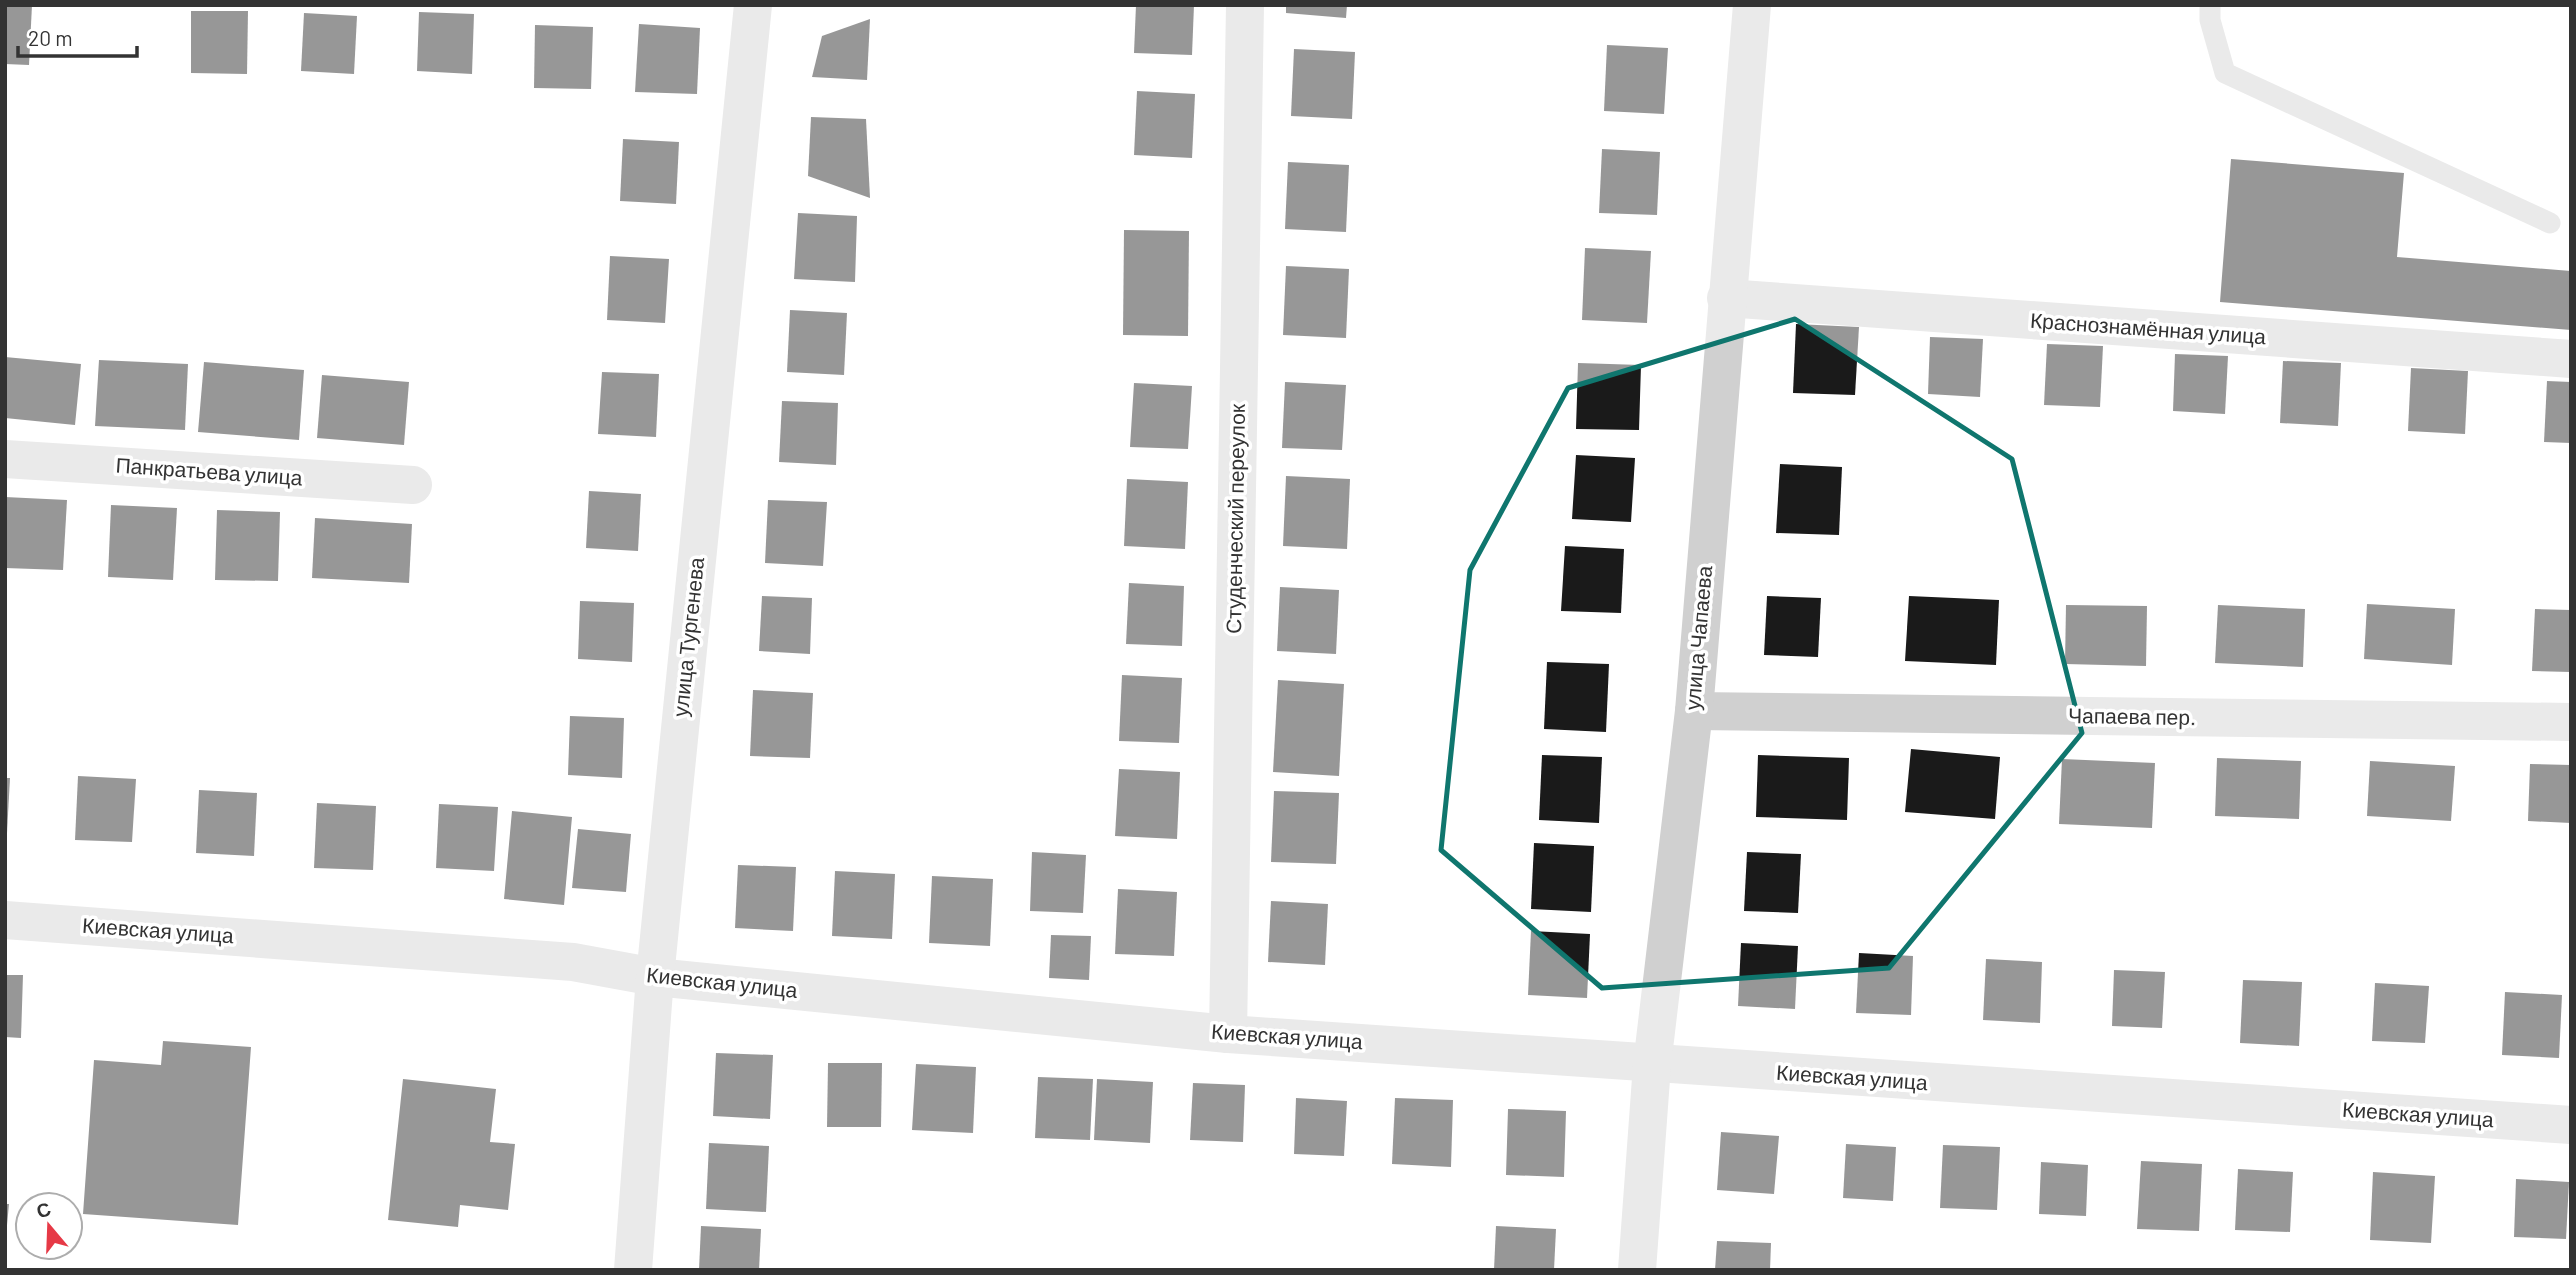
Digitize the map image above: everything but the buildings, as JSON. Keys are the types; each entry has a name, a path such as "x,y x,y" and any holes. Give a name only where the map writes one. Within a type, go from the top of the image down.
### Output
{"street":[{"name":"улица Тургенева","path":"633,1270 655,977 753,5"},
{"name":"Студенческий переулок","path":"1228,1034 1245,5"},
{"name":"улица Чапаева","path":"1637,1270 1652,1065 1694,711 1752,5"},
{"name":"Краснознамённая улица","path":"1726,298 2571,359"},
{"name":"Панкратьева улица","path":"5,459 413,485"},
{"name":"Чапаева пер.","path":"1694,711 2571,722"},
{"name":"Киевская улица","path":"5,920 573,962 655,977 1228,1034 1652,1065 2571,1125"}],"lane":[{"path":"2210,5 2210,20 2225,72 2550,223"}],"highlighted area":[{"path":"1795,319 2012,459 2082,733 1889,968 1602,988 1441,850 1470,570 1568,388"}]}
